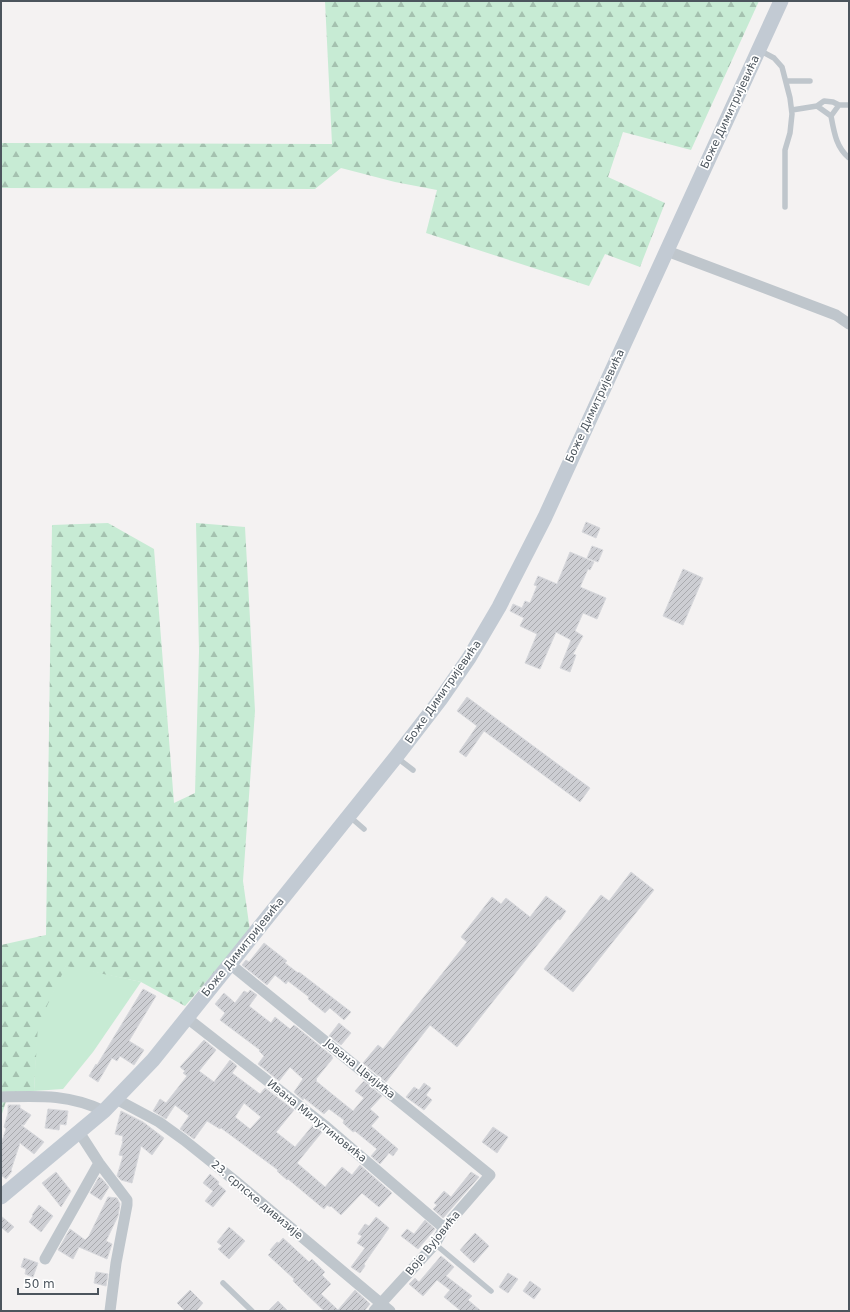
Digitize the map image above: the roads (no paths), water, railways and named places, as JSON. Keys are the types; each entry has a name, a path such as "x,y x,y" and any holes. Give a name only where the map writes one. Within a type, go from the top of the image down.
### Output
{"main road":[{"name":"Боже Димитријевића","path":"1,1198 104,1111 153,1060 396,757 456,677 477,645 499,607 545,517 781,1"}],"street":[{"path":"667,251 836,315 849,324"},
{"name":"Јована Цвијића","path":"230,964 490,1175"},
{"name":"Ивана Милутиновића","path":"187,1018 324,1125 444,1228"},
{"path":"1,1097 42,1096 71,1099 88,1103 104,1111"},
{"name":"23. српске дивизије","path":"116,1099 158,1122 184,1140 234,1180 378,1307 390,1311"},
{"path":"78,1132 99,1164 127,1200 116,1263 110,1311"},
{"path":"45,1259 99,1164"},
{"name":"Воје Вујовића","path":"378,1307 435,1244 444,1228 490,1175"}],"lane":[{"path":"759,50 774,58 782,67 792,110 790,133 785,150 785,207"},
{"path":"786,81 810,81"},
{"path":"792,110 817,106 824,102 849,105"},
{"path":"831,116 839,105"},
{"path":"817,106 831,116 836,141 844,154 849,158"},
{"path":"396,757 412,770"},
{"path":"348,816 364,829"},
{"path":"435,1244 491,1291"},
{"path":"223,1283 252,1311"}]}
